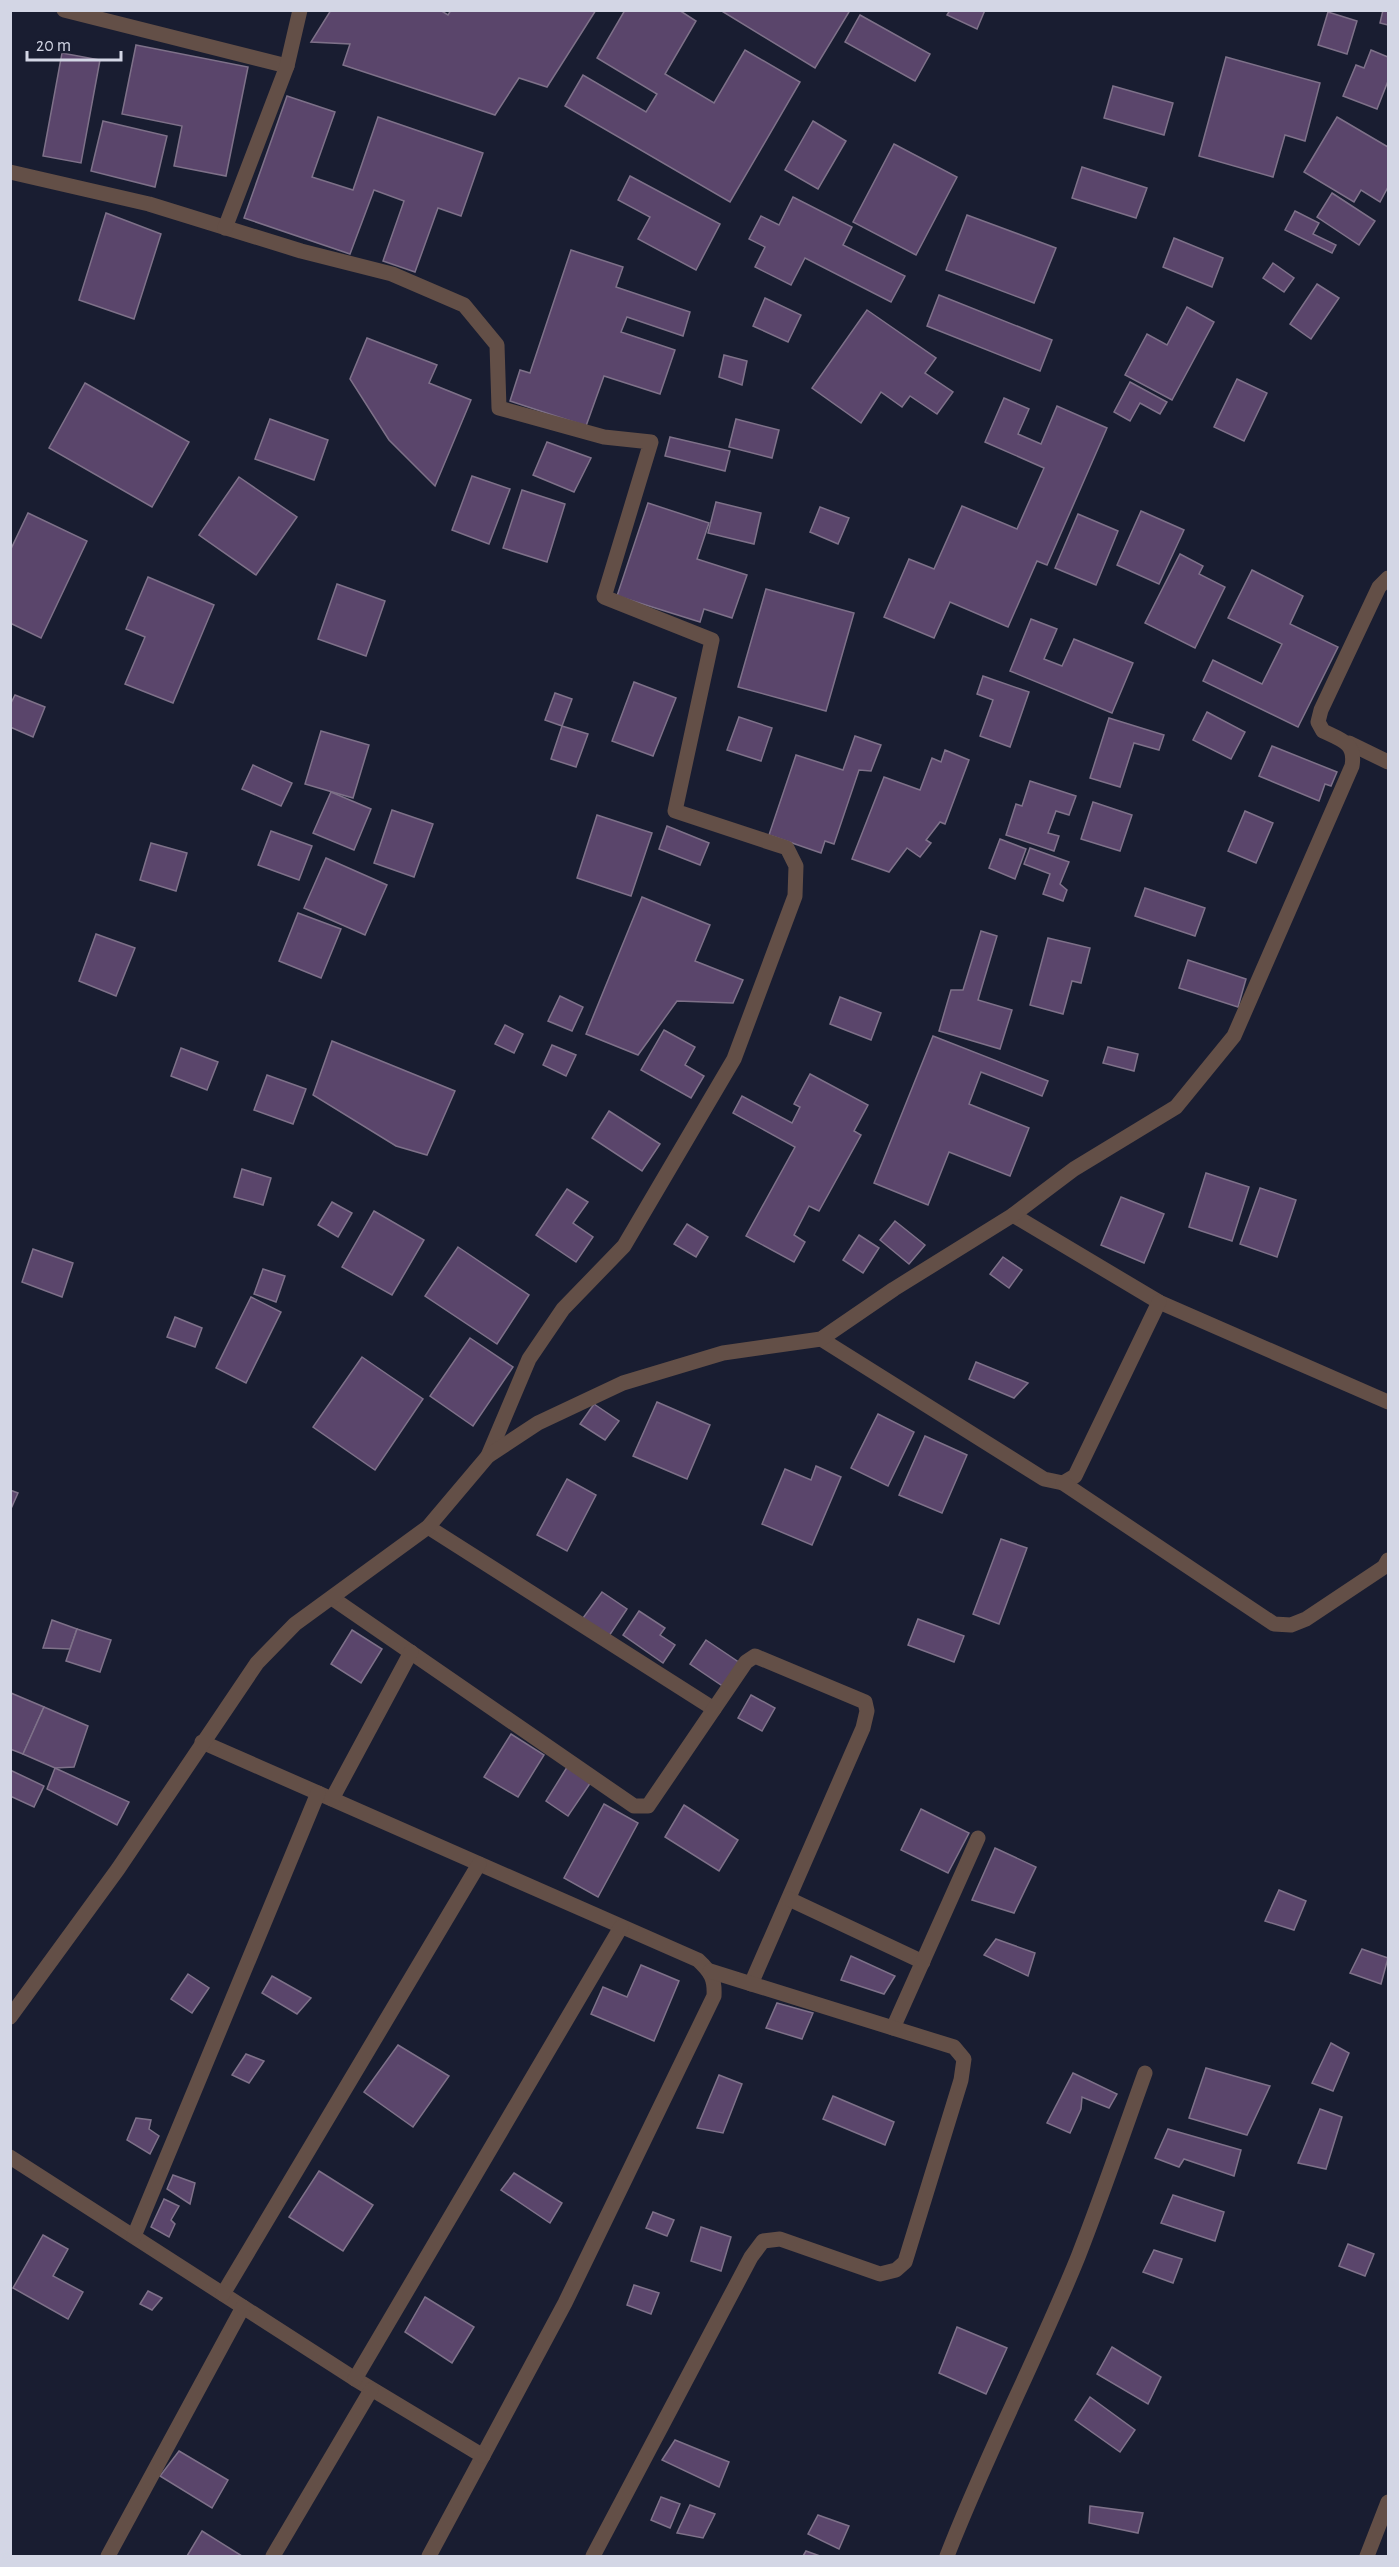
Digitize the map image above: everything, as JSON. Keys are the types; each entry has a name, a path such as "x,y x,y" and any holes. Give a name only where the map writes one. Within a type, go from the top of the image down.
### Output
{"street":[{"path":"64,10 287,66"},
{"path":"225,228 287,66 300,10"},
{"path":"10,172 149,204 225,228 392,274 464,305 497,345 500,408 604,437 651,442 604,597 712,640 675,811 788,848 796,866 795,896 735,1059 624,1246 563,1309 530,1359 488,1456"},
{"path":"1389,578 1379,587 1321,710 1318,722 1323,731 1389,762"},
{"path":"10,2018 118,1869 257,1663 295,1624 428,1527 488,1456 538,1423 623,1383 723,1353 821,1339 894,1289 1013,1215 1074,1169 1176,1107 1234,1036 1352,766 1354,753 1349,743"},
{"path":"1013,1215 1159,1302 1389,1402"},
{"path":"1063,1483 1075,1476 1159,1302"},
{"path":"821,1339 1044,1479 1063,1483 1274,1624 1291,1625 1306,1619 1384,1567 1389,1560"},
{"path":"428,1527 714,1709"},
{"path":"332,1598 634,1806 648,1806 746,1662 755,1656 865,1702 867,1711 863,1728 751,1984"},
{"path":"134,2236 325,1796 411,1652"},
{"path":"202,1742 698,1960 710,1971 954,2047 964,2059 961,2080 905,2262 896,2270 880,2274 780,2239 763,2241 751,2257 593,2556"},
{"path":"893,2028 978,1838"},
{"path":"223,2294 479,1864"},
{"path":"789,1899 923,1962"},
{"path":"355,2379 621,1927"},
{"path":"429,2556 565,2303 714,1996 715,1984 710,1971"},
{"path":"947,2556 974,2488 1008,2418 1078,2256 1145,2073"},
{"path":"10,2157 372,2390 483,2456"},
{"path":"108,2556 243,2307"},
{"path":"273,2556 372,2390"},
{"path":"1367,2556 1389,2502"}],"building":[{"path":"331,10 440,10 448,15 451,10 596,10 547,87 519,78 495,115 343,65 350,44 311,42"},
{"path":"625,10 679,10 696,21 665,74 714,103 745,50 800,82 730,202 565,106 583,75 646,112 657,94 597,58"},
{"path":"720,10 846,10 849,12 815,68"},
{"path":"950,10 985,10 977,29 947,15"},
{"path":"1383,10 1388,10 1388,25 1380,23"},
{"path":"1328,12 1357,21 1347,54 1318,45"},
{"path":"860,15 930,54 915,81 845,42"},
{"path":"136,45 248,67 226,176 174,166 182,126 122,114"},
{"path":"1371,50 1388,57 1388,81 1377,109 1343,96 1356,65 1364,68"},
{"path":"62,53 100,60 81,163 43,156"},
{"path":"1226,57 1320,83 1305,141 1285,135 1273,177 1199,156"},
{"path":"1113,86 1173,103 1164,135 1104,118"},
{"path":"287,96 335,112 312,177 353,190 378,117 483,153 461,216 438,208 415,272 383,261 404,201 374,190 350,254 244,218"},
{"path":"1337,117 1388,147 1388,187 1380,202 1361,190 1354,202 1304,172"},
{"path":"103,121 167,136 155,187 91,171"},
{"path":"813,121 846,141 818,189 785,170"},
{"path":"894,144 957,177 916,255 853,222"},
{"path":"1082,167 1147,188 1136,218 1072,198"},
{"path":"630,176 720,224 696,270 638,239 650,217 618,200"},
{"path":"1332,193 1375,221 1359,245 1317,217"},
{"path":"793,197 852,227 843,245 905,276 891,302 805,258 791,285 755,267 765,247 749,239 761,216 779,225"},
{"path":"1295,211 1319,223 1313,234 1336,245 1332,253 1285,230"},
{"path":"106,213 161,234 134,319 79,300"},
{"path":"967,215 1056,248 1034,303 946,270"},
{"path":"1174,238 1223,258 1212,287 1163,267"},
{"path":"571,250 623,267 616,287 690,312 683,336 627,317 621,332 675,350 660,394 604,376 586,426 510,401 520,370 530,373"},
{"path":"1273,263 1294,278 1284,292 1263,278"},
{"path":"1317,284 1339,298 1311,339 1290,324"},
{"path":"939,295 1052,340 1040,371 927,326"},
{"path":"765,298 801,315 788,342 753,326"},
{"path":"1187,307 1214,322 1172,400 1125,375 1147,334 1167,345"},
{"path":"867,310 936,358 925,373 953,392 937,414 910,396 902,407 881,392 861,423 812,388"},
{"path":"367,338 437,365 429,383 471,400 435,486 389,440 350,379"},
{"path":"724,355 747,361 742,385 719,377"},
{"path":"1237,379 1267,393 1244,441 1214,427"},
{"path":"1130,382 1167,402 1160,414 1140,403 1130,421 1114,412"},
{"path":"85,383 189,442 152,507 49,448"},
{"path":"1004,398 1029,409 1018,434 1041,444 1057,406 1107,428 1047,565 1037,561 1008,627 950,602 934,638 884,617 909,559 934,569 962,506 1017,529 1044,468 985,442"},
{"path":"270,419 328,440 314,480 255,459"},
{"path":"736,419 779,430 772,458 729,447"},
{"path":"670,437 730,451 725,471 665,456"},
{"path":"547,442 591,458 574,492 533,475"},
{"path":"472,476 510,489 489,544 452,530"},
{"path":"239,477 297,517 256,575 199,535"},
{"path":"522,490 565,504 547,562 503,548"},
{"path":"716,502 761,513 754,544 708,533"},
{"path":"648,503 709,523 697,559 747,575 732,618 704,609 700,622 617,596"},
{"path":"820,507 849,518 838,544 810,532"},
{"path":"1141,511 1184,530 1159,584 1117,565"},
{"path":"28,513 87,541 41,638 10,623 10,551"},
{"path":"1078,514 1118,531 1096,585 1055,568"},
{"path":"1180,554 1203,566 1199,574 1225,587 1195,648 1145,623"},
{"path":"1252,570 1303,596 1290,624 1338,647 1298,727 1203,681 1213,660 1262,684 1282,644 1228,618"},
{"path":"148,577 214,605 173,703 125,684 145,637 126,629"},
{"path":"337,584 385,601 366,656 318,639"},
{"path":"766,589 854,613 826,711 738,687"},
{"path":"1031,619 1057,629 1044,659 1062,666 1074,639 1133,663 1112,713 1010,671"},
{"path":"983,676 1029,692 1010,747 980,736 993,700 977,694"},
{"path":"634,682 676,698 653,756 612,741"},
{"path":"555,693 572,699 562,726 545,720"},
{"path":"15,695 45,707 33,737 10,727 10,705"},
{"path":"1207,712 1245,732 1231,759 1193,740"},
{"path":"739,717 772,728 761,761 727,750"},
{"path":"1109,718 1164,735 1159,750 1134,743 1120,787 1090,778"},
{"path":"562,726 588,734 576,767 551,759"},
{"path":"321,731 369,745 353,798 305,784"},
{"path":"855,736 881,745 871,771 859,770 834,844 825,841 821,853 769,835 796,755 843,770"},
{"path":"1272,746 1337,772 1331,786 1325,784 1319,801 1259,776"},
{"path":"945,750 969,760 945,824 940,822 926,840 931,843 920,857 907,848 889,872 852,859 884,777 920,790 932,758 941,762"},
{"path":"253,765 292,783 281,806 242,789"},
{"path":"1030,781 1076,796 1069,815 1056,811 1048,833 1059,836 1054,851 1006,835 1016,804 1022,806"},
{"path":"331,792 371,809 354,850 313,833"},
{"path":"1093,802 1132,815 1120,851 1081,839"},
{"path":"392,810 433,824 414,877 374,863"},
{"path":"1245,811 1273,823 1256,863 1228,851"},
{"path":"597,815 652,833 631,896 577,878"},
{"path":"667,826 709,843 700,865 659,849"},
{"path":"271,831 312,846 299,880 258,865"},
{"path":"1000,839 1026,849 1015,879 989,868"},
{"path":"151,843 187,853 176,891 140,880"},
{"path":"1030,848 1069,862 1060,884 1067,890 1063,901 1043,894 1050,874 1024,864"},
{"path":"326,858 387,885 365,935 304,908"},
{"path":"1145,888 1205,908 1195,936 1135,916"},
{"path":"642,897 710,925 695,961 743,980 733,1003 677,1001 638,1055 586,1034"},
{"path":"298,913 341,929 321,978 279,961"},
{"path":"981,931 997,936 978,1000 1012,1010 1000,1049 939,1031 951,990 963,990"},
{"path":"96,934 135,948 116,996 79,981"},
{"path":"1048,938 1090,948 1081,983 1072,981 1063,1014 1030,1005"},
{"path":"1188,960 1246,979 1238,1007 1179,988"},
{"path":"560,996 583,1007 572,1031 548,1021"},
{"path":"840,997 881,1013 871,1040 830,1024"},
{"path":"505,1025 523,1034 514,1053 495,1044"},
{"path":"664,1030 695,1047 685,1065 704,1076 691,1098 641,1070"},
{"path":"933,1036 1048,1081 1042,1096 981,1072 969,1104 1029,1128 1010,1176 949,1152 928,1205 874,1183"},
{"path":"332,1041 455,1091 427,1155 396,1146 313,1095"},
{"path":"552,1045 576,1055 566,1076 543,1065"},
{"path":"1108,1047 1138,1054 1134,1071 1103,1063"},
{"path":"181,1048 218,1062 207,1090 171,1076"},
{"path":"810,1074 868,1105 854,1131 861,1135 819,1211 809,1206 794,1235 805,1242 794,1262 746,1236 795,1147 733,1113 742,1096 792,1123 800,1107 794,1104"},
{"path":"267,1075 306,1089 293,1124 254,1110"},
{"path":"609,1111 660,1144 642,1171 592,1138"},
{"path":"242,1169 271,1178 263,1205 234,1197"},
{"path":"1206,1173 1249,1187 1232,1241 1189,1227"},
{"path":"1260,1188 1296,1200 1277,1257 1240,1244"},
{"path":"567,1189 588,1202 573,1223 593,1237 576,1262 536,1235"},
{"path":"1121,1197 1164,1214 1144,1263 1101,1245"},
{"path":"332,1202 352,1213 338,1237 318,1225"},
{"path":"374,1211 424,1240 392,1295 342,1267"},
{"path":"895,1221 925,1245 909,1264 880,1240"},
{"path":"687,1224 708,1237 696,1257 674,1244"},
{"path":"859,1235 879,1248 863,1273 843,1260"},
{"path":"458,1247 529,1295 497,1344 425,1296"},
{"path":"33,1249 73,1263 62,1297 22,1282"},
{"path":"1003,1257 1022,1270 1009,1288 990,1274"},
{"path":"263,1269 285,1276 276,1302 254,1294"},
{"path":"251,1297 281,1312 246,1383 216,1368"},
{"path":"175,1317 202,1328 195,1347 167,1337"},
{"path":"470,1338 513,1367 473,1426 430,1396"},
{"path":"362,1357 423,1399 375,1470 313,1427"},
{"path":"976,1362 1028,1383 1014,1398 969,1379"},
{"path":"657,1402 710,1425 687,1479 633,1456"},
{"path":"594,1404 619,1421 605,1440 580,1424"},
{"path":"878,1414 914,1432 888,1486 851,1468"},
{"path":"925,1436 967,1455 942,1513 899,1495"},
{"path":"816,1466 841,1477 812,1545 762,1524 785,1469 811,1480"},
{"path":"567,1479 596,1495 567,1551 537,1535"},
{"path":"10,1490 18,1493 10,1511"},
{"path":"1001,1539 1027,1548 999,1624 973,1614"},
{"path":"602,1592 627,1609 609,1636 583,1618"},
{"path":"639,1611 665,1628 660,1635 675,1645 663,1663 623,1635"},
{"path":"918,1619 964,1636 954,1662 908,1645"},
{"path":"52,1620 77,1629 70,1649 43,1648"},
{"path":"77,1629 111,1640 100,1672 66,1661"},
{"path":"352,1630 382,1649 361,1683 331,1664"},
{"path":"706,1640 740,1663 724,1687 690,1664"},
{"path":"11,1693 44,1707 23,1754 10,1749"},
{"path":"751,1695 775,1708 762,1731 738,1718"},
{"path":"44,1707 88,1726 74,1767 55,1768 23,1754"},
{"path":"511,1734 544,1755 518,1797 484,1777"},
{"path":"569,1764 593,1779 568,1816 546,1801"},
{"path":"55,1768 129,1802 117,1825 47,1789"},
{"path":"10,1770 44,1786 34,1807 10,1796"},
{"path":"604,1804 638,1823 598,1897 564,1878"},
{"path":"684,1805 738,1840 719,1871 665,1837"},
{"path":"921,1809 969,1833 948,1873 901,1850"},
{"path":"995,1848 1036,1867 1014,1913 972,1900"},
{"path":"1279,1890 1306,1901 1294,1930 1265,1921"},
{"path":"996,1939 1035,1953 1028,1976 984,1955"},
{"path":"1362,1949 1388,1958 1381,1984 1350,1973"},
{"path":"851,1956 895,1976 884,1994 841,1980"},
{"path":"641,1965 679,1981 654,2041 591,2014 603,1987 627,1997"},
{"path":"188,1974 209,1988 192,2013 171,1999"},
{"path":"272,1976 311,1998 297,2014 262,1993"},
{"path":"777,2003 813,2013 802,2039 766,2028"},
{"path":"1331,2043 1349,2053 1333,2091 1312,2083"},
{"path":"398,2045 449,2076 413,2127 364,2092"},
{"path":"246,2054 264,2061 249,2083 232,2075"},
{"path":"1206,2068 1270,2086 1247,2135 1189,2118"},
{"path":"1073,2073 1117,2094 1109,2108 1082,2097 1081,2109 1070,2133 1047,2123"},
{"path":"719,2075 742,2084 723,2133 697,2128"},
{"path":"833,2096 894,2122 885,2145 823,2119"},
{"path":"1320,2109 1342,2117 1326,2169 1298,2163"},
{"path":"136,2118 151,2120 149,2129 159,2136 150,2154 127,2140"},
{"path":"1168,2129 1241,2150 1234,2176 1184,2159 1179,2167 1155,2158"},
{"path":"319,2171 373,2205 343,2251 289,2217"},
{"path":"514,2173 562,2203 550,2223 501,2190"},
{"path":"173,2175 195,2183 190,2204 167,2189"},
{"path":"1173,2195 1224,2212 1215,2241 1161,2223"},
{"path":"164,2199 179,2206 171,2220 175,2224 169,2237 151,2227"},
{"path":"653,2212 674,2220 667,2236 646,2228"},
{"path":"701,2227 731,2237 721,2271 691,2261"},
{"path":"43,2235 68,2249 53,2276 83,2292 68,2319 13,2288"},
{"path":"1348,2244 1374,2254 1365,2276 1339,2266"},
{"path":"1154,2250 1182,2259 1173,2283 1143,2272"},
{"path":"634,2285 659,2293 651,2314 627,2305"},
{"path":"148,2291 162,2298 152,2310 140,2304"},
{"path":"425,2297 474,2327 452,2363 405,2332"},
{"path":"957,2327 1007,2348 986,2394 939,2373"},
{"path":"1112,2347 1161,2377 1148,2404 1097,2374"},
{"path":"1090,2397 1135,2430 1120,2452 1075,2420"},
{"path":"675,2440 729,2462 719,2487 662,2460"},
{"path":"179,2451 228,2480 212,2508 160,2476"},
{"path":"661,2497 680,2504 670,2528 651,2520"},
{"path":"690,2505 715,2514 703,2538 677,2533"},
{"path":"1090,2506 1143,2513 1138,2533 1089,2523"},
{"path":"818,2515 849,2526 839,2549 808,2534"},
{"path":"202,2531 242,2556 187,2556"},
{"path":"806,2551 820,2556 803,2556"}]}
